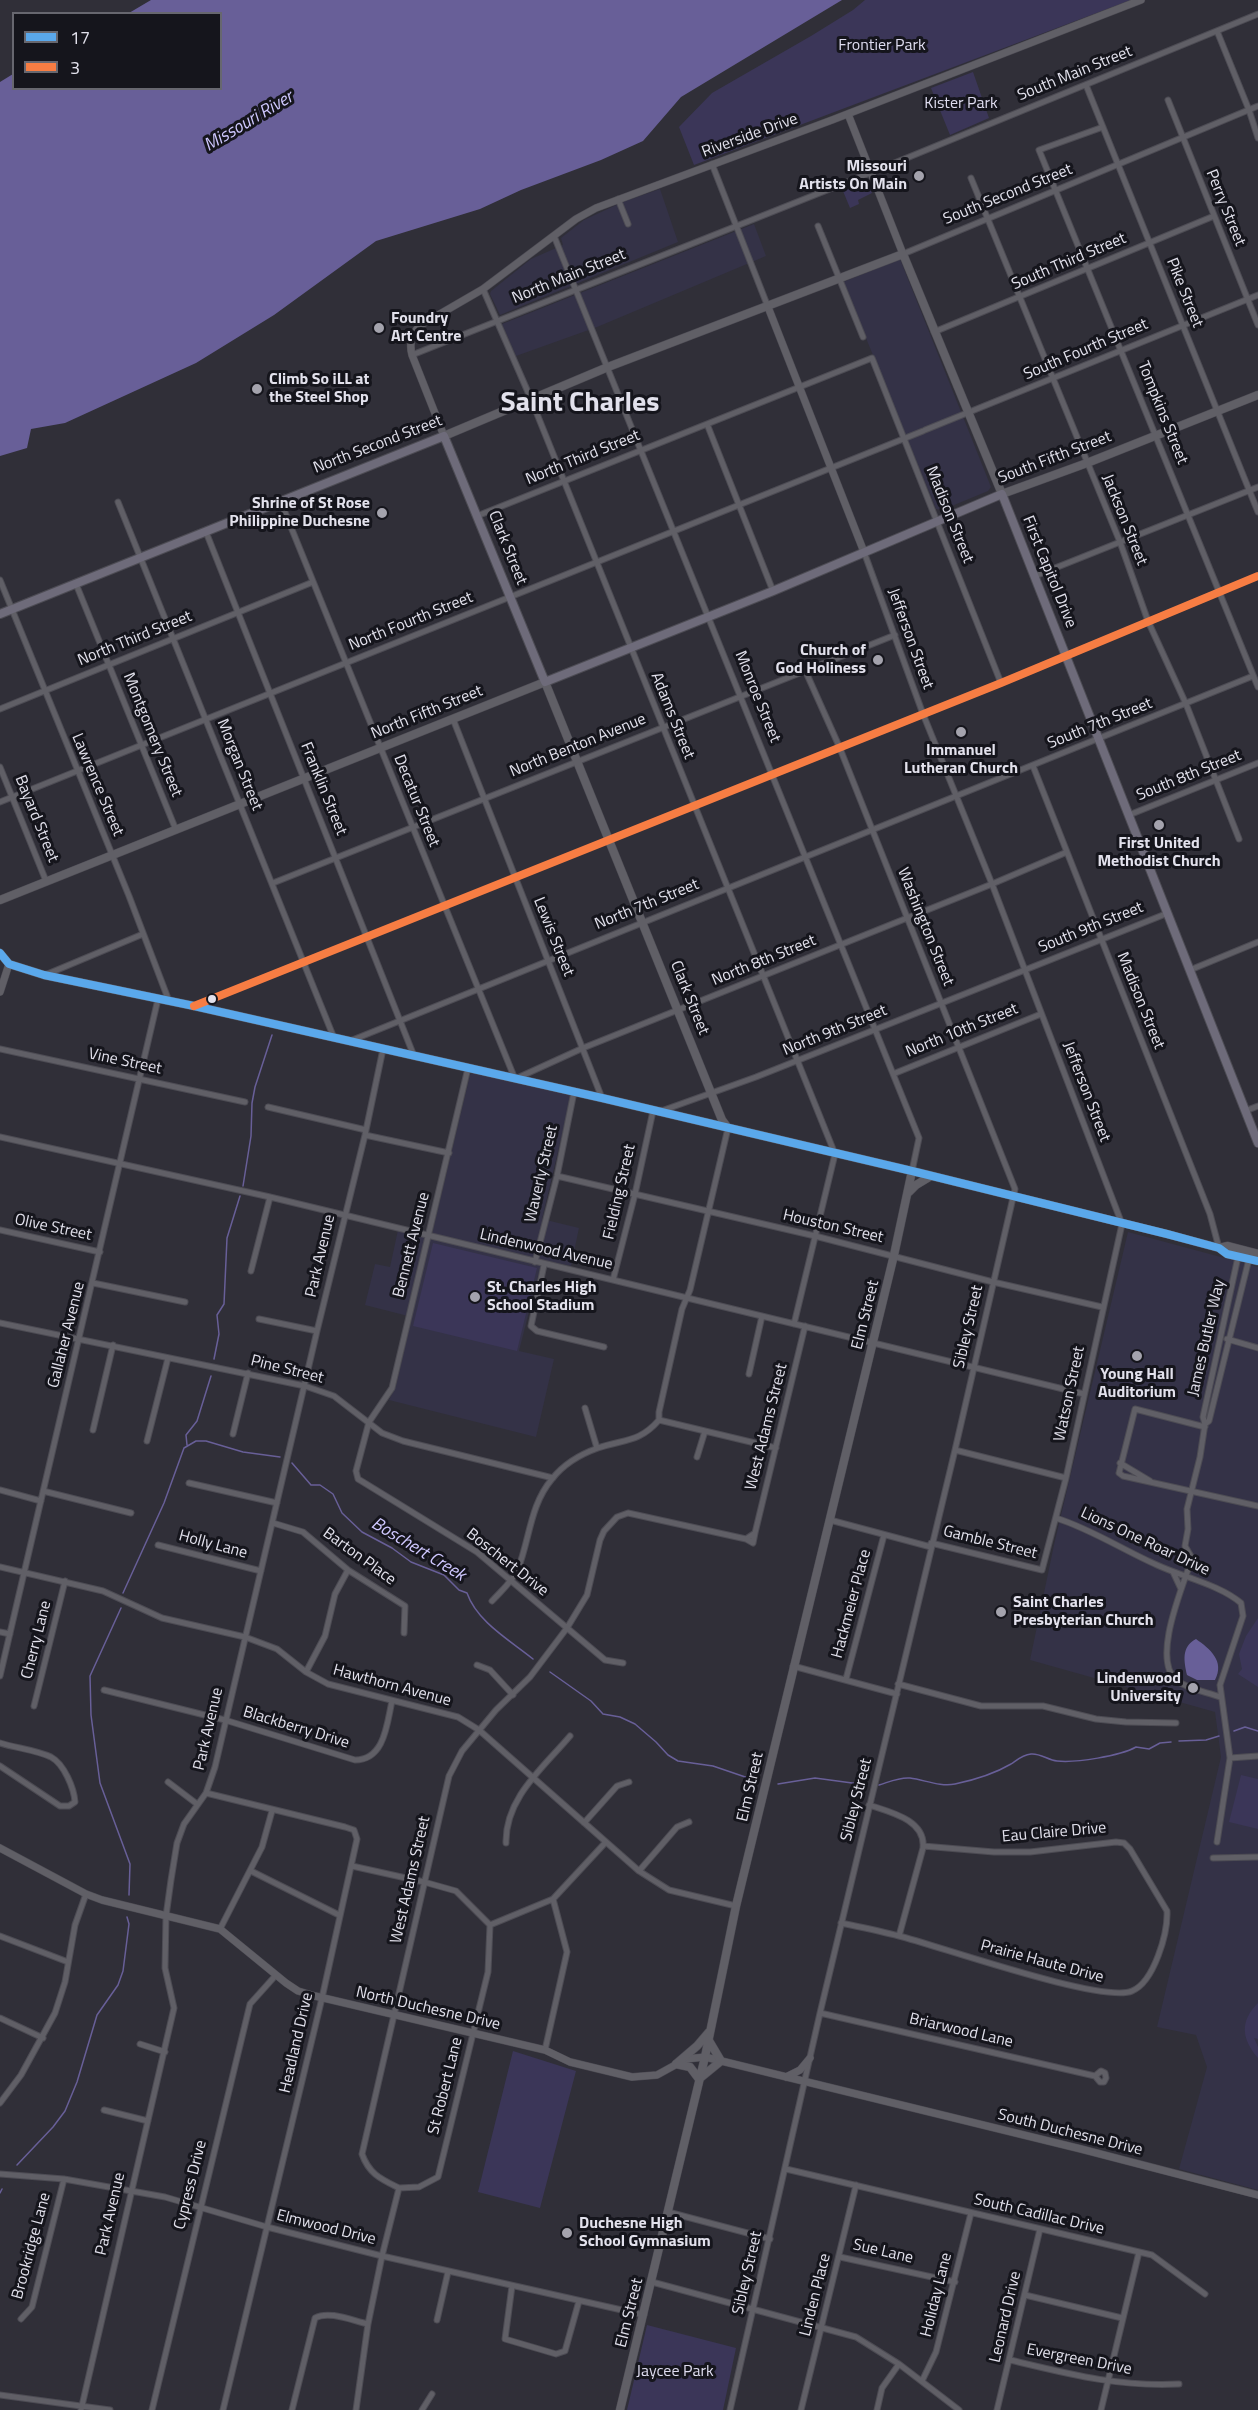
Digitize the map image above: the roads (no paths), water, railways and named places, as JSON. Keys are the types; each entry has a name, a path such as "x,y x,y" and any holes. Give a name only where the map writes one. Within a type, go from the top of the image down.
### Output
{"main road":[{"name":"South Second Street","path":"768,307 903,254"},
{"name":"First Capitol Drive","path":"903,254 1100,738 1258,1143"},
{"name":"North Second Street","path":"0,614 608,368 768,307"},
{"name":"South Fifth Street","path":"864,552 1002,494 1087,463 1258,394"},
{"name":"Clark Street","path":"444,436 578,760 722,1120 728,1128"},
{"name":"North Fifth Street","path":"0,900 773,591 864,552"},
{"path":"0,953 9,964 44,975 194,1006 603,1098 1013,1196 1219,1248 1227,1254 1258,1261"},
{"name":"Elm Street","path":"620,2410 705,2057 736,1906 894,1255 912,1171"},
{"path":"908,1194 915,1185 931,1176"},
{"path":"1219,1248 1228,1246 1258,1254"},
{"path":"709,2035 721,2061 699,2079 690,2067 676,2064 709,2035"}],"street":[{"name":"Riverside Drive","path":"412,355 411,339 417,328 483,289 585,214 618,199 848,114 1141,0"},
{"name":"South Main Street","path":"735,225 1258,14"},
{"path":"1217,31 1258,138"},
{"name":"Pike Street","path":"1086,85 1258,512"},
{"name":"Perry Street","path":"1168,100 1258,325"},
{"name":"South Second Street","path":"903,254 1258,106"},
{"name":"First Capitol Drive","path":"848,114 903,254"},
{"name":"Tompkins Street","path":"1103,127 1039,150 1258,687"},
{"name":"Jefferson Street","path":"712,164 1122,1224"},
{"name":"Jackson Street","path":"971,178 1120,542 1148,621 1186,704 1239,839"},
{"path":"618,199 628,224"},
{"name":"South Third Street","path":"934,332 1214,216"},
{"name":"North Main Street","path":"412,355 735,225"},
{"path":"818,226 863,337"},
{"name":"Monroe Street","path":"554,236 919,1138 912,1171"},
{"name":"Adams Street","path":"483,289 531,399 835,1154"},
{"name":"South Fourth Street","path":"831,467 1258,295"},
{"name":"Clark Street","path":"412,355 444,436"},
{"name":"Madison Street","path":"800,387 872,358 1000,683"},
{"name":"North Third Street","path":"477,516 800,387"},
{"path":"707,424 773,591"},
{"name":"North Fourth Street","path":"0,802 831,467"},
{"path":"1035,576 1258,487"},
{"name":"Decatur Street","path":"280,500 514,1078"},
{"name":"Morgan Street","path":"118,502 334,1038"},
{"name":"Franklin Street","path":"206,532 414,1056"},
{"path":"194,1006 1000,683 1258,576"},
{"name":"Lawrence Street","path":"0,580 169,1001"},
{"name":"North Third Street","path":"0,708 313,582"},
{"name":"Montgomery Street","path":"75,584 176,830"},
{"name":"North Benton Avenue","path":"273,883 895,635"},
{"name":"Washington Street","path":"805,670 873,829 906,918 1015,1189 1013,1196"},
{"name":"South 7th Street","path":"956,796 1253,676"},
{"name":"Lewis Street","path":"453,719 603,1098"},
{"name":"South 8th Street","path":"1130,815 1258,763"},
{"name":"Madison Street","path":"1033,765 1210,1214 1219,1248"},
{"name":"Bayard Street","path":"0,766 46,881"},
{"name":"North 7th Street","path":"348,1041 956,796"},
{"path":"992,884 1067,852"},
{"name":"North 8th Street","path":"514,1078 583,1048 992,884"},
{"name":"South 9th Street","path":"1024,969 1168,913"},
{"path":"44,975 142,934"},
{"path":"1190,970 1258,942"},
{"path":"0,992 9,964"},
{"name":"North 9th Street","path":"653,1111 664,1110 711,1092 717,1092 1024,969"},
{"name":"Gallaher Avenue","path":"0,1676 158,999"},
{"name":"North 10th Street","path":"893,1074 1041,1014"},
{"name":"Vine Street","path":"0,1049 245,1102"},
{"name":"Park Avenue","path":"81,2408 174,2008 165,1968 166,1916 177,1843 188,1818 206,1793 215,1767 383,1049"},
{"name":"Bennett Avenue","path":"369,1422 392,1388 468,1068"},
{"name":"Waverly Street","path":"535,1262 557,1176 574,1092"},
{"path":"1245,1111 1258,1106"},
{"path":"268,1107 449,1153"},
{"name":"Fielding Street","path":"613,1280 653,1111"},
{"path":"492,1601 517,1570 533,1512 553,1478 575,1459 597,1448 636,1439 649,1432 659,1420 664,1389 728,1128"},
{"name":"Lindenwood Avenue","path":"0,1137 270,1197 1084,1394"},
{"path":"794,1324 835,1154"},
{"name":"Houston Street","path":"557,1176 815,1236 993,1282 1102,1307"},
{"name":"Sibley Street","path":"730,2410 820,2013 955,1450 1013,1196"},
{"path":"251,1271 270,1197"},
{"name":"Watson Street","path":"1042,1570 1066,1478 1122,1224"},
{"name":"Olive Street","path":"0,1230 100,1252"},
{"name":"James Butler Way","path":"1220,1697 1176,1679 1169,1669 1167,1648 1181,1589 1192,1558 1185,1546 1188,1529 1187,1509 1205,1426 1203,1417 1238,1257"},
{"name":"James Butler Way","path":"1205,1426 1209,1421 1227,1339 1249,1259"},
{"path":"543,1264 531,1326 537,1331 604,1347"},
{"path":"93,1283 185,1302"},
{"path":"749,1374 762,1316"},
{"path":"259,1319 316,1331"},
{"name":"Pine Street","path":"0,1323 305,1386 334,1396 382,1433 403,1441 553,1478"},
{"name":"West Adams Street","path":"399,2188 376,2177 367,2167 362,2154 449,1776 462,1751 530,1677 567,1628 586,1595 600,1540 610,1522 628,1513 746,1539 755,1533 805,1326"},
{"path":"1227,1339 1258,1348"},
{"path":"93,1430 113,1345"},
{"path":"147,1441 168,1358"},
{"path":"234,1434 248,1373"},
{"path":"585,1408 597,1448"},
{"path":"1205,1426 1135,1409 1119,1471 1122,1475 1258,1506"},
{"path":"659,1420 776,1448"},
{"name":"Boschert Drive","path":"369,1422 356,1465 358,1479 477,1552 604,1660 623,1663"},
{"path":"698,1457 705,1431"},
{"path":"955,1450 1066,1478"},
{"path":"1120,1463 1150,1481"},
{"path":"189,1483 278,1503"},
{"path":"0,1490 41,1501"},
{"path":"44,1491 131,1513"},
{"name":"Lions One Roar Drive","path":"1056,1518 1173,1572 1230,1593 1241,1603 1242,1616 1220,1685 1220,1697"},
{"name":"Gamble Street","path":"830,1520 1042,1570"},
{"name":"Barton Place","path":"273,1523 303,1532 348,1570 405,1606 404,1633"},
{"name":"Hackmeier Place","path":"846,1680 884,1534"},
{"name":"Holly Lane","path":"158,1545 261,1572"},
{"name":"Hawthorn Avenue","path":"0,1567 103,1591 162,1618 244,1637 277,1649 306,1672 328,1684 458,1717 479,1730 533,1780 639,1871 669,1890 736,1906"},
{"path":"306,1672 325,1636 335,1594 348,1570"},
{"path":"1173,1572 1181,1589"},
{"name":"Cherry Lane","path":"34,1706 65,1581"},
{"path":"0,1632 10,1634"},
{"path":"477,1665 490,1670 513,1695"},
{"path":"793,1666 897,1694"},
{"path":"898,1684 981,1706 1043,1706 1096,1719 1176,1723"},
{"path":"104,1690 225,1720"},
{"path":"1217,1842 1230,1758 1223,1704 1220,1697"},
{"name":"Blackberry Drive","path":"225,1720 332,1754 362,1760 372,1754 381,1743 392,1701"},
{"path":"506,1843 505,1826 516,1799 570,1736"},
{"path":"0,1743 53,1758 64,1771 75,1792 75,1802 69,1806 60,1806 0,1766"},
{"path":"1230,1758 1258,1756"},
{"path":"168,1782 197,1804"},
{"path":"584,1823 617,1786 629,1782"},
{"name":"Headland Drive","path":"206,1793 354,1830 357,1839 322,1998 223,2410"},
{"path":"869,1805 909,1821 919,1832 923,1846 899,1936"},
{"path":"220,1929 251,1871 262,1846 272,1811"},
{"path":"639,1871 677,1827 688,1822"},
{"name":"Eau Claire Drive","path":"923,1846 1015,1852 1047,1851 1116,1842"},
{"name":"Prairie Haute Drive","path":"841,1923 899,1936 1022,1973 1082,1988 1108,1994 1130,1992 1143,1984 1151,1974 1167,1911 1130,1849 1124,1843 1116,1842"},
{"path":"352,1866 424,1882 456,1892 490,1925 553,1899 605,1843"},
{"name":"North Duchesne Drive","path":"0,1848 86,1894 122,1907 220,1929 298,1991 322,1998 545,2050 570,2062 632,2077 657,2075 686,2059 705,2057 875,2098"},
{"path":"1213,1858 1258,1857"},
{"path":"251,1871 339,1915"},
{"path":"0,2103 21,2075 43,2038 60,2001 75,1925 86,1894"},
{"path":"545,2050 567,1952 553,1899"},
{"name":"St Robert Lane","path":"399,2188 428,2184 438,2177 488,1972 490,1925"},
{"path":"0,1936 68,1962"},
{"name":"Cypress Drive","path":"152,2410 250,2004 276,1975"},
{"name":"Briarwood Lane","path":"820,2013 1095,2076"},
{"path":"0,2018 43,2038"},
{"path":"140,2044 165,2052"},
{"path":"786,2077 800,2070 810,2058"},
{"name":"South Duchesne Drive","path":"875,2098 1258,2195"},
{"path":"104,2110 148,2121"},
{"name":"South Cadillac Drive","path":"786,2169 1152,2255 1205,2294"},
{"name":"Elmwood Drive","path":"0,2174 64,2179 200,2206 267,2227 382,2256 644,2315"},
{"name":"Brookridge Lane","path":"21,2319 32,2307 64,2179"},
{"name":"Linden Place","path":"801,2410 856,2185"},
{"path":"356,2410 368,2324 399,2188"},
{"path":"668,2212 770,2239"},
{"name":"Holiday Lane","path":"922,2381 936,2352 971,2213"},
{"name":"Leonard Drive","path":"997,2410 1040,2229"},
{"path":"1101,2410 1139,2252"},
{"name":"Sue Lane","path":"840,2257 954,2282"},
{"path":"437,2320 448,2272"},
{"path":"652,2282 856,2337 899,2364 958,2410"},
{"path":"512,2286 505,2339 556,2354 565,2351 579,2301"},
{"path":"1025,2295 1122,2318"},
{"path":"292,2410 315,2318 321,2314 368,2324"},
{"name":"Evergreen Drive","path":"1010,2360 1107,2382 1144,2386 1179,2384"},
{"path":"877,2410 882,2388 899,2364"},
{"path":"422,2410 423,2405 432,2394"},
{"path":"0,2395 81,2408 110,2410"}],"water":[{"name":"Missouri River","path":"151,0 842,0 681,97 643,141 480,209 376,241 274,315 196,363 65,423 31,429 27,448 0,456 0,82 12,75 12,90 222,90 222,12 131,12"},
{"path":"1196,1639 1211,1651 1217,1661 1218,1673 1215,1680 1197,1680 1187,1675 1186,1650"}],"waterway":[{"path":"243,1186 251,1136 255,1087 272,1035"},
{"path":"214,1359 219,1334 217,1315 224,1304 227,1238 240,1196"},
{"path":"187,1445 186,1435 197,1421 211,1376"},
{"name":"Boschert Creek","path":"123,1593 164,1503 184,1448 196,1441 206,1441 243,1452 280,1457"},
{"name":"Boschert Creek","path":"292,1463 311,1485 320,1485 333,1494 342,1513 362,1532 392,1548 411,1562 444,1575 459,1590 467,1593 486,1622 533,1659"},
{"name":"Boschert Creek","path":"121,1608 90,1676 91,1715 100,1783 130,1864 129,1895"},
{"name":"Boschert Creek","path":"550,1672 591,1701 603,1714 620,1717 635,1724 668,1755 678,1761 713,1766 757,1781"},
{"name":"Boschert Creek","path":"1234,1731 1245,1727 1258,1731"},
{"name":"Boschert Creek","path":"1179,1741 1206,1740 1219,1736"},
{"name":"Boschert Creek","path":"879,1785 906,1778 949,1785 991,1774 1028,1755 1034,1754 1057,1761 1075,1761 1109,1756 1136,1747 1149,1749 1160,1743 1171,1742"},
{"name":"Boschert Creek","path":"778,1784 815,1778 867,1785"},
{"name":"Boschert Creek","path":"17,2165 65,2111 77,2082 97,2015 118,1985 123,1971 129,1924 127,1917"},
{"name":"Boschert Creek","path":"0,2193 2,2189"}],"place":[{"name":"Missouri Artists On Main","path":"919,176"},
{"name":"Foundry Art Centre","path":"379,328"},
{"name":"Climb So iLL at the Steel Shop","path":"257,389"},
{"name":"Shrine of St Rose Philippine Duchesne","path":"382,513"},
{"name":"Church of God Holiness","path":"878,660"},
{"name":"Immanuel Lutheran Church","path":"961,732"},
{"name":"First United Methodist Church","path":"1159,825"},
{"name":"St. Charles High School Stadium","path":"475,1297"},
{"name":"Young Hall Auditorium","path":"1137,1356"},
{"name":"Saint Charles Presbyterian Church","path":"1001,1612"},
{"name":"Lindenwood University","path":"1193,1688"},
{"name":"Duchesne High School Gymnasium","path":"567,2233"}],"district":[{"name":"Saint Charles","path":"580,404"}],"park label":[{"name":"Frontier Park","path":"882,46"},
{"name":"Kister Park","path":"961,104"},
{"name":"Jaycee Park","path":"675,2372"}]}
